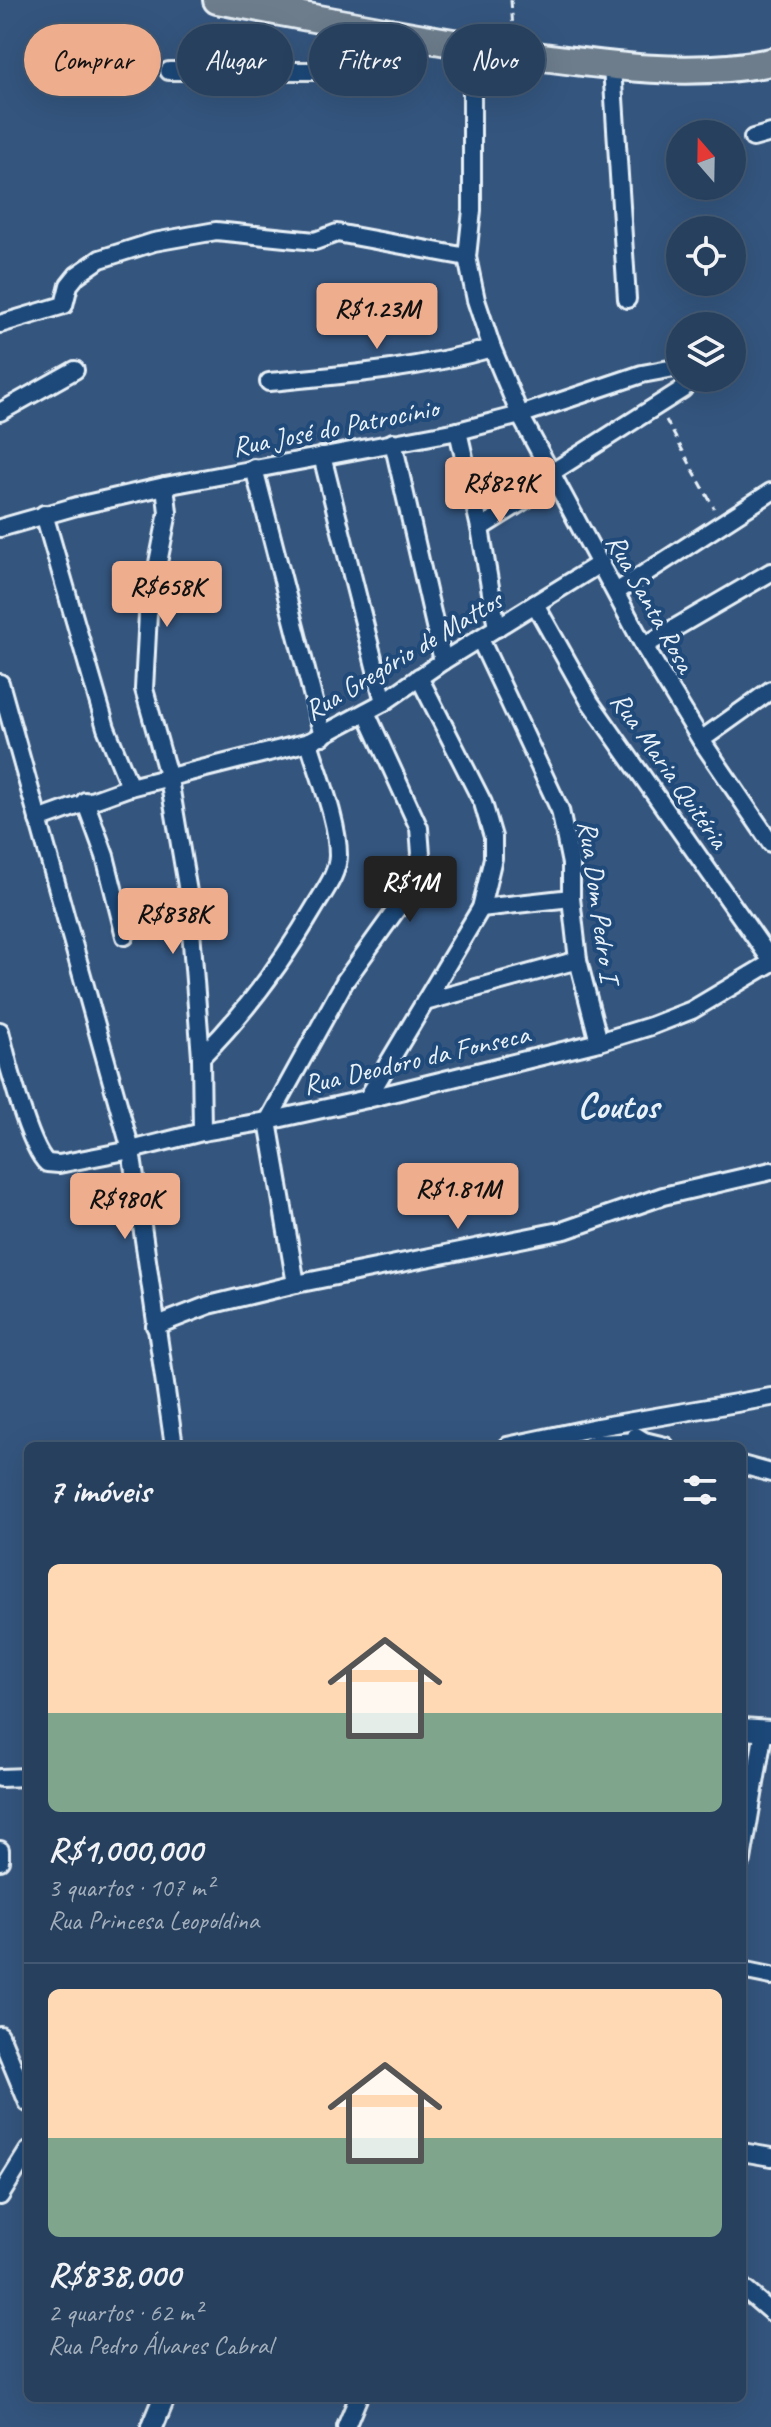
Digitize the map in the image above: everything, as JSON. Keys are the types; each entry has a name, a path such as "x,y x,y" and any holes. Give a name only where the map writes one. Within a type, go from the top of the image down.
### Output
{"main road":[{"path":"217,0 344,24"},
{"path":"545,57 612,67 743,68 771,62"}],"street":[{"path":"612,67 627,299"},
{"path":"169,71 309,71"},
{"name":"Rua Santa Rosa","path":"472,96 472,210 467,257 476,300 492,348 520,415 644,646 701,740 771,843"},
{"path":"753,138 771,133"},
{"path":"0,324 64,305 69,285 77,275 100,259 154,242 191,235 234,232 315,241 337,233 467,257"},
{"path":"269,382 407,367 492,348"},
{"name":"Rua José do Patrocínio","path":"0,528 44,514 165,486 458,431 666,369"},
{"path":"0,412 75,370"},
{"path":"480,528 678,392"},
{"path":"458,431 480,528 497,628"},
{"path":"393,442 443,661"},
{"path":"322,456 384,702"},
{"path":"201,1057 233,1024 293,944 333,877 338,859 337,839 316,739 254,468"},
{"path":"165,486 168,512 155,575 143,666 146,697 169,779 188,892 201,1057 202,1132"},
{"path":"616,592 771,492"},
{"path":"44,514 101,715 130,787"},
{"name":"Rua Gregório de Mattos","path":"38,820 130,787 316,739 384,702 443,661 601,563"},
{"path":"644,646 771,572"},
{"name":"Rua Maria Quitéria","path":"535,604 590,702 771,962"},
{"name":"Rua Dom Pedro I","path":"480,639 560,810 571,864 571,898 578,960 599,1042"},
{"path":"367,1099 481,908 493,858 489,820 419,677"},
{"path":"0,683 131,1150 173,1442"},
{"path":"701,740 771,690"},
{"path":"296,1284 268,1121 345,981 414,885 421,854 419,828 366,712"},
{"path":"85,801 105,856 125,936"},
{"path":"481,908 571,898"},
{"path":"425,1002 578,960"},
{"name":"Rua Deodoro da Fonseca","path":"0,1031 6,1061 37,1148 47,1163 59,1164 367,1099 599,1042 692,1010 771,962"},
{"path":"155,1326 209,1305 296,1284 565,1230 663,1196 771,1171"},
{"path":"527,1442 771,1397"},
{"path":"619,1424 644,1441"},
{"path":"620,1442 648,1442"},
{"path":"746,1466 771,1473"},
{"path":"746,1729 767,1731 746,1839"},
{"path":"0,1778 24,1777"},
{"path":"0,1852 0,1861"},
{"path":"746,1971 771,1976"},
{"path":"0,2035 24,2093"},
{"path":"746,2153 771,2157"},
{"path":"0,2196 24,2157"},
{"path":"0,2172 18,2167"},
{"path":"746,2290 771,2312"},
{"path":"152,2427 162,2402"},
{"path":"346,2427 356,2402"}],"path":[{"path":"511,0 512,24"},
{"path":"658,404 722,524"}],"district":[{"name":"Coutos","path":"618,1106"}]}
